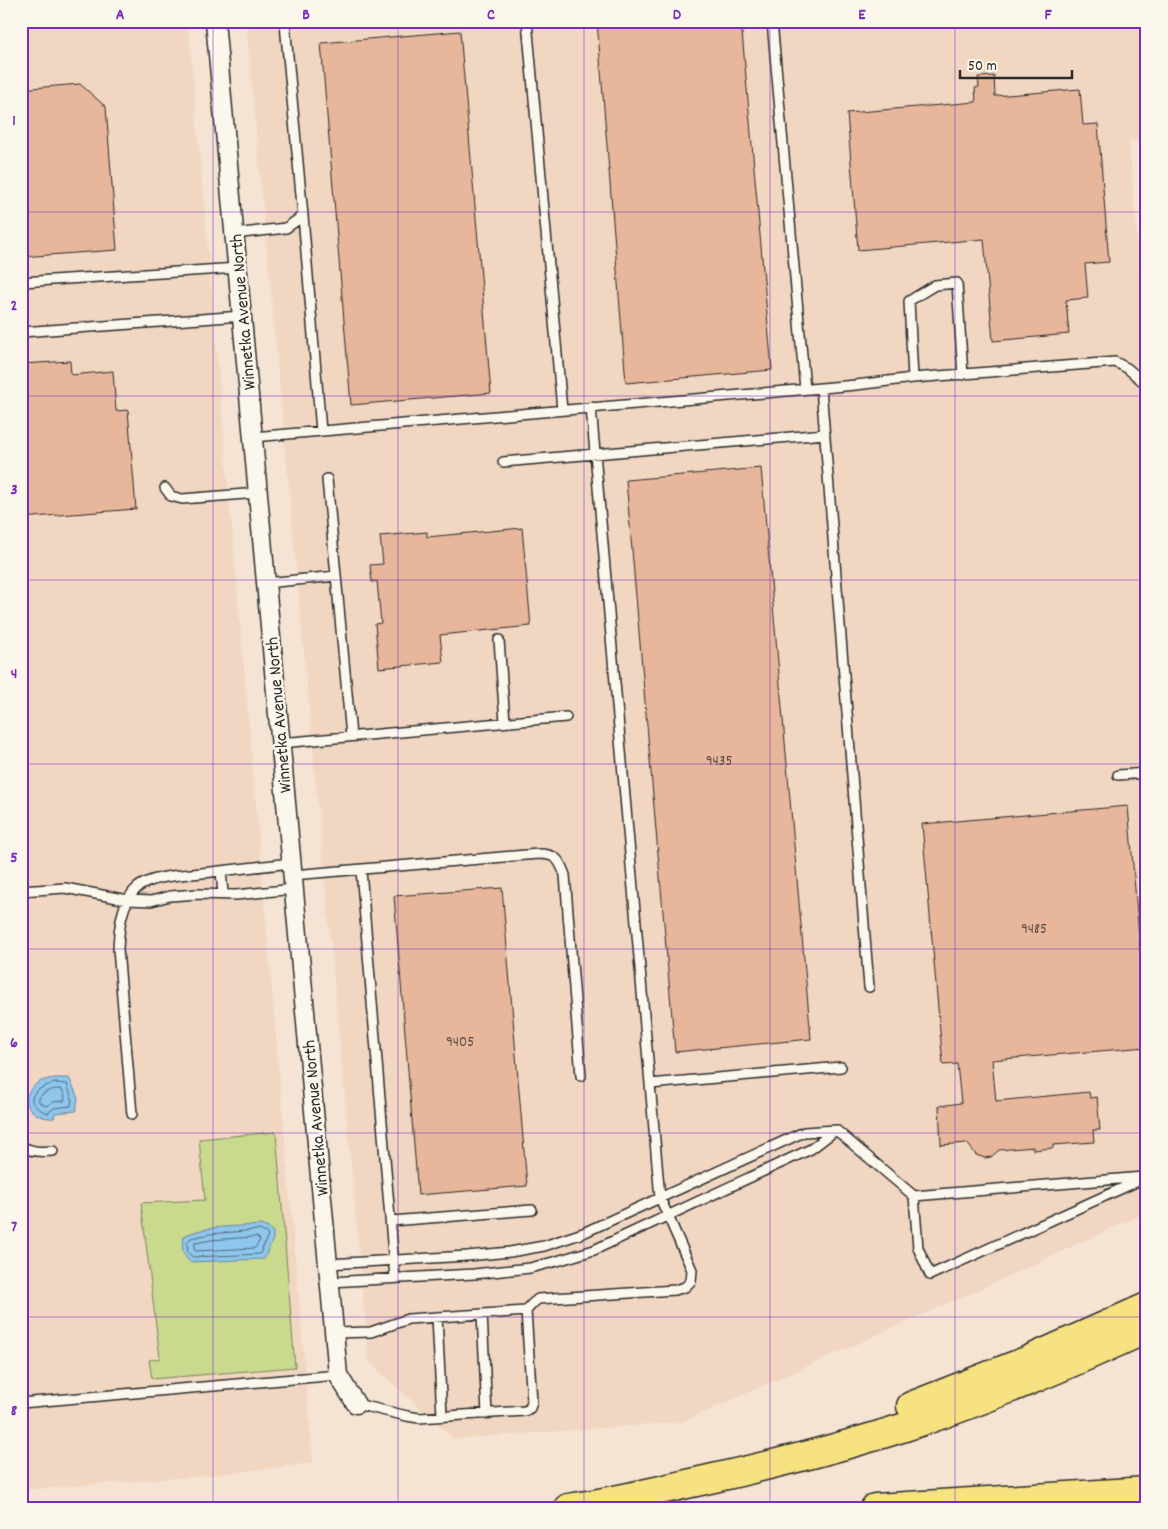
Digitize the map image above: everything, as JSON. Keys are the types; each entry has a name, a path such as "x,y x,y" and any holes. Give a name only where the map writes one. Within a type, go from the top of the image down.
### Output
{"highway":[{"path":"698,1482 855,1428 1026,1361 1147,1307"},
{"path":"568,1508 621,1499 698,1482 813,1454 906,1427 1012,1387 1147,1329"},
{"path":"875,1508 1147,1491"}],"street":[{"name":"Winnetka Avenue North","path":"215,21 338,1375 356,1404"}],"lane":[{"path":"288,21 285,24 322,431"},
{"path":"527,21 562,410"},
{"path":"772,21 805,389"},
{"path":"234,234 286,228 303,216"},
{"path":"21,282 238,268"},
{"path":"913,378 909,301 935,285 957,283 963,375"},
{"path":"21,332 242,316"},
{"path":"253,437 821,388 913,378 1115,362 1127,368 1147,385"},
{"path":"821,388 869,987"},
{"path":"334,1333 371,1332 408,1319 526,1310 538,1299 676,1290 685,1287 691,1281 692,1270 660,1198 591,408"},
{"path":"504,462 825,434"},
{"path":"327,479 350,736"},
{"path":"166,488 171,496 182,499 258,493"},
{"path":"266,583 336,576"},
{"path":"499,640 505,722"},
{"path":"281,743 566,717"},
{"path":"1118,775 1147,773"},
{"path":"132,1114 118,949 119,932 128,900 137,888 153,880 173,875 221,871 293,876 549,854 560,861 565,875 581,1076"},
{"path":"361,870 395,1278"},
{"path":"221,871 223,894"},
{"path":"21,892 65,888 128,900 151,900 170,896 236,895 293,876"},
{"path":"650,1084 841,1067"},
{"path":"328,1264 501,1253 544,1246 583,1232 804,1132 836,1130 914,1196 1147,1177"},
{"path":"330,1282 474,1274 530,1268 594,1250 811,1149 836,1130"},
{"path":"21,1146 37,1152 53,1151"},
{"path":"914,1196 918,1248 930,1276 1147,1177"},
{"path":"391,1221 532,1210"},
{"path":"356,1404 419,1418 525,1411 530,1408 532,1402 526,1310"},
{"path":"482,1314 487,1414"},
{"path":"437,1317 442,1416"},
{"path":"21,1403 338,1375"}],"shaded area":[{"path":"21,21 188,21 313,1463 203,1476 21,1490"},
{"path":"246,21 1147,21 1147,139 1129,141 1147,361 1147,1212 682,1422 454,1439 369,1362"}],"green space":[{"path":"276,1132 295,1367 152,1379 149,1360 160,1358 141,1203 205,1200 199,1139"}],"water":[{"path":"55,1078 69,1078 78,1099 76,1111 55,1113 54,1118 39,1116 29,1108 27,1096 30,1090 38,1083"},
{"path":"260,1225 269,1228 273,1232 273,1239 264,1259 190,1262 185,1256 182,1247 184,1236 193,1232 211,1228"}],"building":[{"path":"597,21 741,21 772,370 626,383"},
{"path":"460,31 491,393 351,405 321,43"},
{"path":"994,76 995,96 1080,89 1083,125 1098,124 1109,262 1085,264 1088,298 1066,300 1069,334 993,341 984,239 858,250 847,113 976,102 975,88 979,87 978,77"},
{"path":"80,84 106,107 117,250 21,257 21,89"},
{"path":"70,361 71,375 113,371 116,411 128,410 136,509 21,518 21,364"},
{"path":"761,468 811,1039 675,1052 626,480"},
{"path":"522,528 531,626 440,635 443,662 379,668 375,624 381,623 377,581 372,582 370,565 383,564 380,536 427,532 427,537"},
{"path":"1128,806 1147,1047 992,1060 996,1101 1089,1092 1090,1098 1097,1097 1100,1130 1093,1130 1094,1142 1053,1145 1053,1148 1033,1150 1033,1147 999,1150 991,1157 985,1158 976,1155 967,1143 941,1145 939,1106 961,1103 957,1064 943,1065 922,824"},
{"path":"502,888 527,1186 418,1195 394,896"}]}
